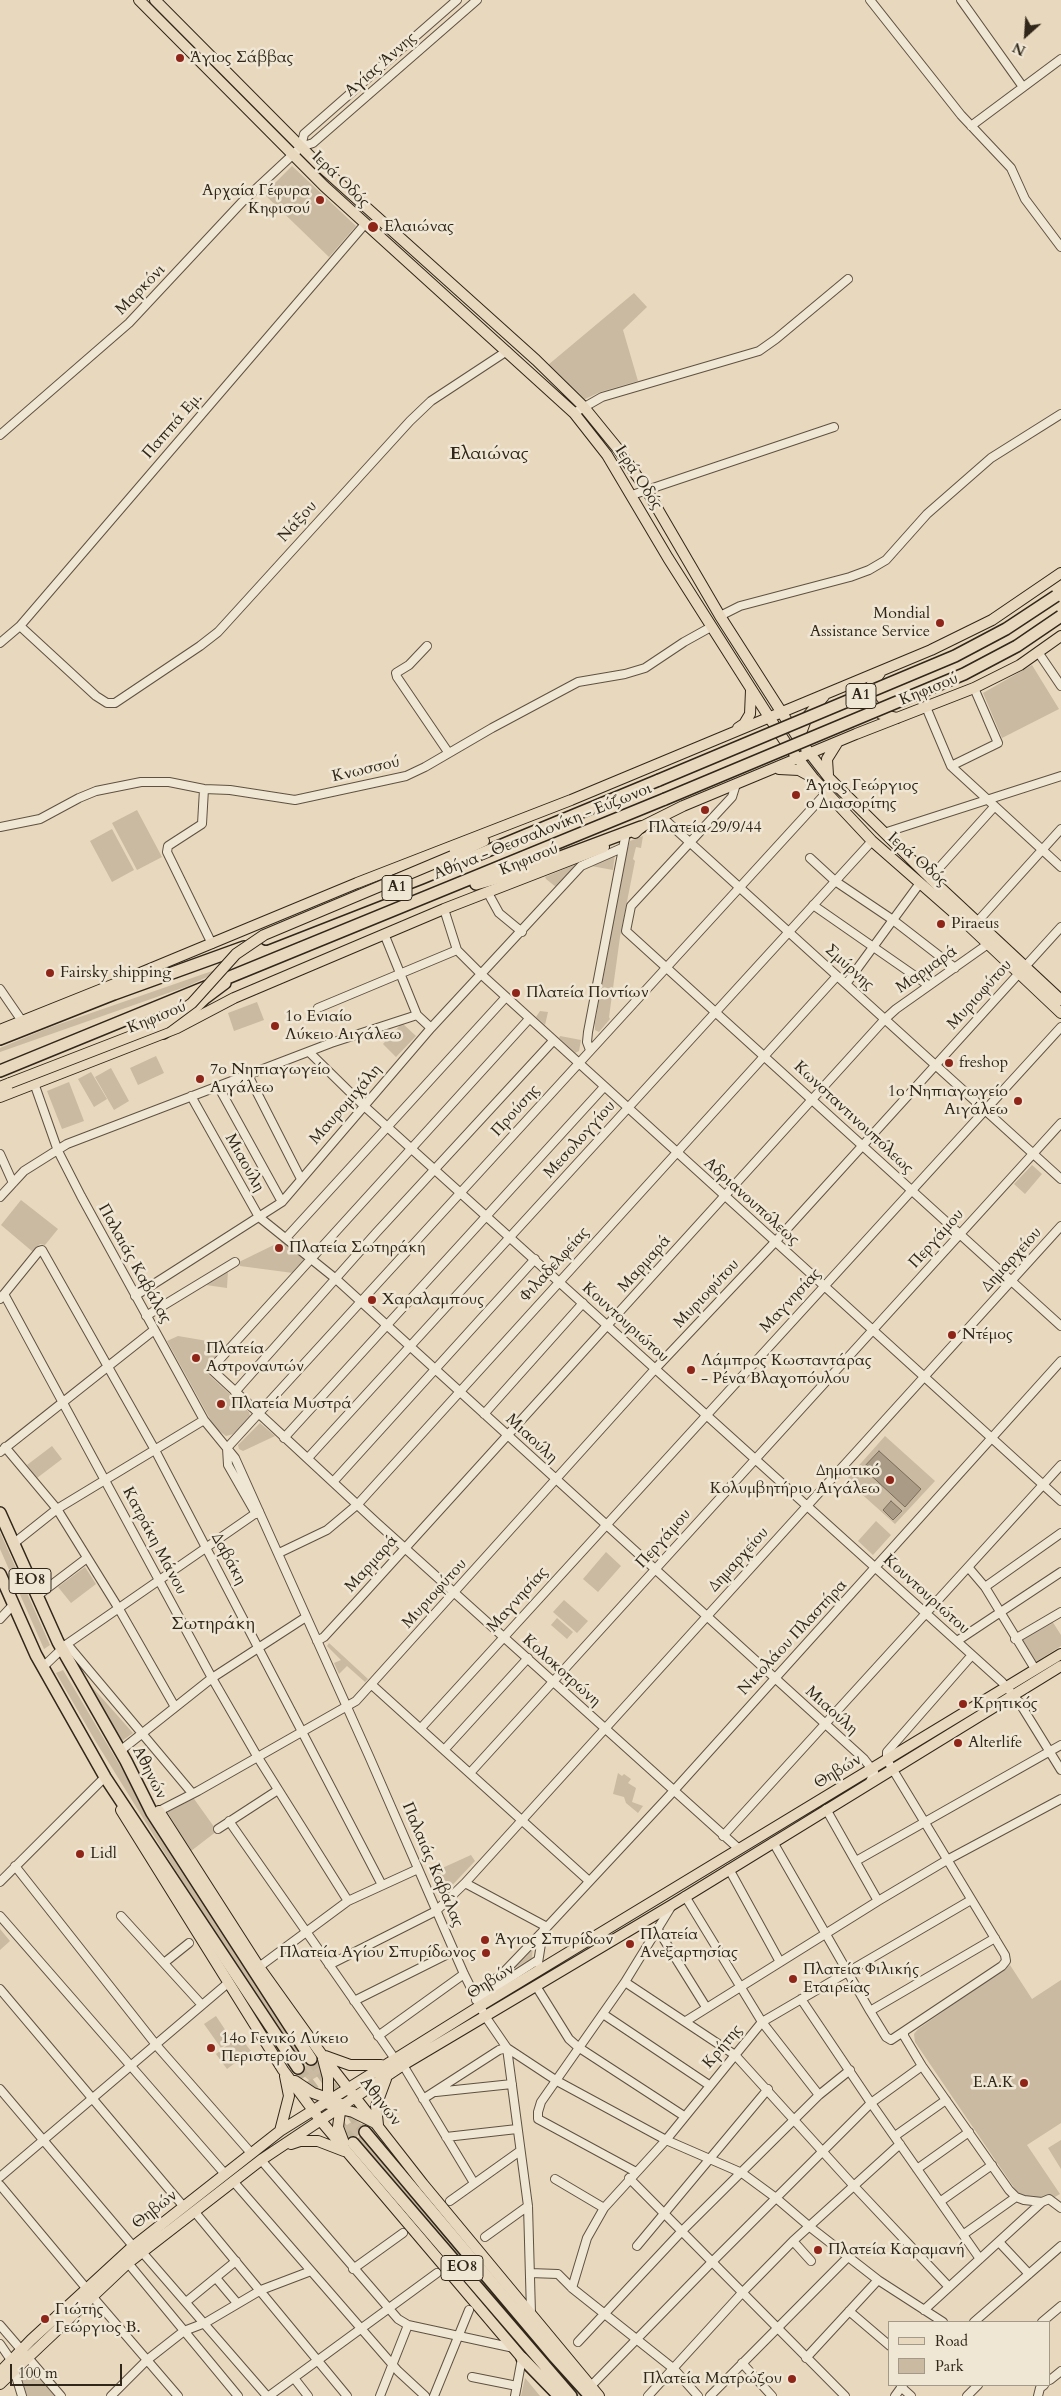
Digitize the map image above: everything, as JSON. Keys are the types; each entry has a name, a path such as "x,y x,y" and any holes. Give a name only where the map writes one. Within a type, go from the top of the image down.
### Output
{"highway":[{"name":"Αθήνα - Θεσσαλονίκη - Εύζωνοι","path":"0,1039 114,994 298,927 505,844 937,665 1006,630 1058,594"},
{"name":"Αθήνα - Θεσσαλονίκη - Εύζωνοι","path":"0,1071 946,683 1018,646 1061,616"},
{"path":"428,897 526,870 640,827"},
{"path":"452,856 505,844"},
{"path":"119,982 216,957"},
{"path":"163,1033 184,1018 214,991 245,970"},
{"name":"Αθηνών","path":"0,1513 37,1596 157,1821 316,2057"},
{"name":"ΕΟ8","path":"0,1574 43,1667 105,1777 298,2068"},
{"path":"123,1756 159,1811"},
{"path":"105,1777 115,1801"},
{"name":"Αθηνών","path":"365,2132 553,2355 591,2391"},
{"name":"ΕΟ8","path":"353,2143 571,2396"},
{"path":"522,2358 559,2396"}],"main road":[{"name":"Ιερά Οδός","path":"140,0 364,224 574,413 607,456 711,627 798,760 826,793 872,841 988,944 1061,1000"},
{"name":"Ιερά Οδός","path":"155,0 301,148 536,360 583,406 618,449 646,489 720,616 810,754 830,778 884,834 978,921 1061,1013"},
{"path":"0,1030 357,883 571,800 886,670 975,630 1061,573"},
{"name":"Κηφισού","path":"0,1097 197,1019 234,998 385,936 444,909 623,843 640,827 684,806 974,688 1020,664 1061,636"},
{"path":"886,670 876,677 871,684 869,695 871,702 875,709 885,716 896,718 905,716"},
{"path":"730,734 744,724 750,714 752,702 750,686"},
{"path":"767,687 784,701 806,702"},
{"path":"798,760 796,749 798,738 807,717 825,695"},
{"path":"749,779 773,756 780,734 783,712"},
{"path":"719,738 756,730 821,742 849,738"},
{"path":"830,778 826,771 827,759 838,743"},
{"path":"770,770 799,770 814,779"},
{"path":"0,1087 165,1023 192,1003 236,954 264,935 452,856 571,800"},
{"name":"Θηβών","path":"1011,1691 1035,1669 1061,1654"},
{"name":"Θηβών","path":"229,2178 251,2153 280,2131 387,2076 395,2063 485,2016 672,1905 870,1782 889,1765 1011,1691 1061,1666"},
{"name":"Θηβών","path":"0,2384 14,2370 24,2353 138,2249 229,2178 280,2148 322,2110 347,2097 395,2063 476,2000 536,1972 872,1768 889,1765"},
{"path":"115,1801 283,2070 322,2110"},
{"name":"Αθηνών","path":"159,1811 316,2057 347,2097 378,2126 423,2184 531,2313 591,2391 599,2396"},
{"path":"316,2057 360,2067 395,2063"},
{"path":"316,2057 328,2078 322,2110"},
{"path":"283,2070 301,2085 322,2110 350,2154 522,2358"},
{"path":"280,2131 289,2096 283,2070"},
{"path":"378,2126 376,2115 377,2101 387,2076"},
{"path":"347,2097 358,2114 378,2126"},
{"path":"347,2097 339,2132 350,2154"},
{"path":"280,2148 300,2141 318,2141 350,2154"},
{"name":"Θηβών","path":"89,2292 128,2263 138,2249"},
{"name":"Θηβών","path":"0,2372 9,2356 24,2353"}],"street":[{"name":"Αγίας Άννης","path":"293,155 301,148 313,143 460,15 467,3 477,0"},
{"path":"870,0 943,94 1011,168 1025,199 1061,247"},
{"path":"961,0 1023,88"},
{"name":"Αγίας Άννης","path":"301,148 304,134 454,1"},
{"path":"454,1 460,15"},
{"path":"971,126 1061,59"},
{"name":"Μαρκόνι","path":"0,435 129,323 243,201 293,155"},
{"name":"Παππά Εμ.","path":"0,643 20,626 364,224"},
{"path":"574,413 583,406 602,397 759,350 776,339 848,279"},
{"name":"Νάξου","path":"20,626 96,696 107,702 115,703 218,632 410,421 432,401 507,351"},
{"path":"720,616 740,606 869,570 886,560 927,514 991,458 1061,414"},
{"path":"632,495 834,427"},
{"name":"Κνωσσού","path":"0,827 40,819 96,791 141,782 169,782 204,789 230,790 295,800 406,776 578,682 625,674 644,668 711,627"},
{"path":"427,646 409,665 396,673 448,752"},
{"path":"1038,652 1061,686"},
{"path":"951,766 998,743 974,688"},
{"path":"926,707 951,766 1061,867"},
{"path":"884,834 1061,776"},
{"path":"690,842 732,797 736,784"},
{"path":"204,789 202,824 168,846 167,852 212,944"},
{"name":"Προύσης","path":"227,1448 826,793"},
{"path":"972,805 984,818"},
{"path":"930,878 994,807"},
{"name":"Σμύρνης","path":"662,818 1061,1179"},
{"path":"978,921 1061,829"},
{"name":"Μεσολογγίου","path":"308,1458 872,841"},
{"name":"Κωνσταντινουπόλεως","path":"690,842 631,906 626,931 1061,1326"},
{"path":"590,1050 587,1042 588,1032 623,843"},
{"name":"Μαυρομιχάλη","path":"135,1296 282,1202 431,1028 522,932 581,866 623,843"},
{"path":"810,858 835,881 893,920 955,968"},
{"path":"846,984 920,883"},
{"path":"488,893 499,913 522,932"},
{"path":"814,905 928,985"},
{"name":"Αδριανουπόλεως","path":"444,909 457,950 482,975 724,1197 1061,1501"},
{"name":"Μυριοφύτου","path":"159,1811 356,1701 655,1369 775,1242 1061,927"},
{"path":"385,936 417,1014 431,1028"},
{"name":"Μαρμαρά","path":"317,1641 324,1637 608,1326 885,1019 928,985 988,944"},
{"path":"318,1008 457,950"},
{"name":"Φιλαδελφείας","path":"279,1553 327,1530 358,1504 837,976"},
{"path":"0,989 22,1021"},
{"path":"286,1238 506,997"},
{"path":"0,1197 24,1171 67,1144 309,1052 417,1014"},
{"path":"312,1258 529,1018"},
{"name":"Μαγνησίας","path":"421,1728 604,1525 1061,1027"},
{"path":"235,1392 554,1041"},
{"name":"Κουντουριώτου","path":"309,1052 435,1170 1011,1691 1061,1770"},
{"path":"248,1075 301,1178"},
{"name":"Παλαιάς Καβάλας","path":"34,1083 58,1151 135,1296 204,1420 235,1458 257,1513 279,1553 464,1974 485,2016 507,2048 528,2206 531,2313"},
{"path":"218,1086 282,1202"},
{"path":"284,1438 604,1087"},
{"name":"Μιαούλη","path":"191,1096 259,1217 336,1279 360,1303 508,1435 604,1525 872,1768"},
{"name":"Περγάμου","path":"470,1773 1061,1123"},
{"path":"0,1154 12,1183"},
{"name":"Δημαρχείου","path":"329,1965 436,1911 465,1883 1061,1226"},
{"name":"Δαβάκη","path":"2,1297 39,1251 42,1250 155,1450 259,1646 382,1885"},
{"name":"Κολοκοτρώνη","path":"312,1258 211,1369 284,1438 739,1850"},
{"path":"333,1482 535,1260"},
{"path":"146,1316 235,1262"},
{"name":"Κατράκη Μάνου","path":"2,1297 64,1402 212,1678 257,1756 348,1901"},
{"path":"484,1414 583,1303"},
{"path":"154,1330 3,1449 57,1509 119,1609 175,1707"},
{"name":"Νικολάου Πλαστήρα","path":"476,2000 545,1929 673,1791 1061,1362"},
{"path":"13,1544 57,1509 204,1420"},
{"path":"723,1836 925,1612 1061,1465"},
{"path":"43,1667 64,1647 257,1513"},
{"path":"985,1587 1061,1533"},
{"path":"37,1596 87,1558"},
{"path":"968,1567 985,1587 1035,1669"},
{"path":"957,1641 1061,1572"},
{"path":"0,1619 13,1605"},
{"path":"1015,1639 1061,1612"},
{"path":"123,1756 141,1734 212,1678 306,1617"},
{"path":"64,1647 192,1793"},
{"path":"773,1842 846,1972 886,2037 891,2040 1006,1961 1005,1955 995,1938 889,1765 887,1752 972,1655"},
{"path":"444,1749 528,1658"},
{"path":"372,1684 589,1881"},
{"path":"856,1861 1061,1744"},
{"path":"870,1782 874,1772 872,1768"},
{"path":"0,1882 105,1777"},
{"path":"218,1829 278,1790"},
{"path":"686,2021 947,1860 1061,1799"},
{"path":"826,1809 878,1901"},
{"path":"229,1821 395,2063 424,2100 474,2183"},
{"path":"15,1866 156,2044 251,2153"},
{"path":"259,1967 348,1901 418,1870"},
{"path":"729,1870 780,1962"},
{"path":"465,1883 545,1929 536,1972"},
{"path":"685,1896 762,2022 819,2095"},
{"name":"Κρήτης","path":"572,2288 587,2238 604,2208 629,2178 666,2140 762,2022 971,1900"},
{"path":"636,2172 538,2119 541,2102 624,1982 672,1905"},
{"path":"0,1916 392,2365 425,2396"},
{"path":"121,1916 202,2005"},
{"path":"658,1930 706,2007"},
{"path":"870,2012 995,1938"},
{"path":"164,1963 189,1944"},
{"path":"354,2001 454,1951"},
{"name":"Θηβών","path":"476,2000 538,1960"},
{"path":"378,2036 464,1974"},
{"path":"624,1982 735,2054 853,2185 948,2286"},
{"path":"0,2177 228,1983"},
{"path":"536,1986 569,2038 578,2048 684,2116"},
{"path":"0,1989 261,2290 346,2396"},
{"path":"802,1999 871,2103 980,2259"},
{"path":"602,2014 709,2085"},
{"path":"904,2032 904,2036 922,2066 1016,2197 1042,2202"},
{"path":"424,2100 499,2050 507,2048 557,2081 666,2140 742,2173 878,2280 941,2321"},
{"path":"591,2391 710,2263 871,2103 922,2066"},
{"path":"578,2342 603,2313 681,2232 819,2095 850,2070"},
{"path":"434,2093 512,2084"},
{"path":"0,2089 268,2396 437,2273"},
{"path":"637,2246 768,2089"},
{"path":"895,2136 946,2100"},
{"path":"446,2137 517,2129"},
{"path":"917,2169 968,2132"},
{"path":"648,2396 793,2241 900,2144"},
{"path":"450,2201 520,2151"},
{"path":"261,2160 398,2319 408,2325 514,2348"},
{"path":"941,2201 992,2165"},
{"path":"629,2178 664,2212 710,2263 844,2396"},
{"path":"555,2179 604,2208"},
{"path":"0,2185 178,2396"},
{"path":"964,2234 1016,2197"},
{"path":"924,2310 948,2286 1042,2202 1049,2199 1061,2208"},
{"path":"486,2237 528,2206"},
{"path":"353,2269 403,2233"},
{"path":"793,2241 811,2261"},
{"path":"999,2242 1029,2274"},
{"path":"975,2321 1061,2246"},
{"path":"710,2396 848,2256"},
{"path":"186,2302 236,2261"},
{"path":"128,2263 238,2396"},
{"path":"111,2396 147,2360 184,2332 261,2290 311,2271"},
{"path":"530,2272 558,2274 572,2288 674,2369 698,2396"},
{"path":"216,2278 237,2303"},
{"path":"806,2358 878,2280"},
{"path":"1043,2321 1061,2306"},
{"path":"434,2396 469,2310"},
{"path":"849,2311 888,2344"},
{"path":"0,2325 62,2396"},
{"path":"380,2396 408,2325"},
{"path":"0,2344 9,2356 22,2396"},
{"path":"515,2396 522,2358"},
{"path":"742,2363 772,2396"},
{"path":"1051,2379 1061,2371"},
{"path":"472,2377 517,2386"},
{"path":"294,2378 308,2396"},
{"path":"895,2396 902,2386 911,2396"},
{"path":"967,2396 977,2386"}],"green space":[{"path":"292,166 356,226 329,257 264,194"},
{"path":"634,293 647,307 623,330 638,381 600,392 583,400 548,365"},
{"path":"1032,665 1059,709 1002,738 983,693"},
{"path":"137,810 162,857 137,870 112,823"},
{"path":"112,829 134,870 112,882 90,841"},
{"path":"643,836 641,848 636,847 633,859 635,861 620,937 610,1019 599,1032 595,1030 595,1023 625,857 630,841"},
{"path":"615,854 613,870 591,866"},
{"path":"576,865 556,887 545,877"},
{"path":"241,961 188,986 0,1052 0,1048 48,1028"},
{"path":"257,1002 264,1020 234,1031 228,1013"},
{"path":"540,1011 548,1012 545,1025 536,1017"},
{"path":"402,1023 416,1036 396,1057 383,1044"},
{"path":"560,1036 581,1040 579,1051 575,1053 559,1038"},
{"path":"156,1056 164,1073 138,1085 130,1068"},
{"path":"111,1068 129,1101 114,1110 95,1077"},
{"path":"91,1072 107,1099 94,1107 78,1079"},
{"path":"69,1082 84,1121 62,1129 47,1091"},
{"path":"1032,1165 1042,1174 1025,1194 1014,1184"},
{"path":"21,1200 58,1229 45,1245 40,1244 33,1252 1,1225"},
{"name":"Πλατεία Σωτηράκη","path":"282,1241 304,1257 303,1262 293,1273 240,1266 239,1262"},
{"path":"228,1270 227,1288 206,1285"},
{"path":"178,1336 225,1344 206,1369 208,1374 249,1412 250,1416 233,1434 226,1436 215,1428 167,1341"},
{"path":"260,1423 275,1436 243,1451 239,1449 238,1445"},
{"name":"Δημοτικό Κολυμβητήριο Αιγάλεω","path":"885,1436 935,1481 895,1524 846,1480"},
{"path":"52,1446 62,1459 37,1478 27,1465"},
{"path":"876,1521 891,1535 873,1555 858,1541"},
{"path":"0,1532 50,1645 44,1649 0,1549"},
{"path":"606,1552 621,1566 598,1592 583,1579"},
{"path":"85,1567 96,1584 71,1603 58,1587"},
{"path":"564,1600 588,1621 577,1633 553,1612"},
{"path":"557,1618 573,1632 567,1639 551,1625"},
{"path":"1052,1621 1061,1635 1061,1646 1036,1662 1022,1639"},
{"path":"329,1643 368,1679 365,1682 347,1666 339,1674 334,1663 341,1660 327,1646"},
{"path":"63,1670 182,1870 308,2062 303,2066 177,1873 96,1742 56,1673"},
{"path":"85,1679 133,1733 122,1741 114,1731"},
{"path":"618,1773 622,1776 624,1774 631,1779 628,1783 636,1788 632,1802 643,1806 638,1813 626,1803 624,1797 613,1794"},
{"path":"192,1796 217,1831 191,1851 166,1810"},
{"path":"471,1855 475,1861 444,1894 439,1893 429,1874"},
{"path":"0,1929 10,1941 0,1950"},
{"path":"533,1946 532,1958 513,1969 513,1967"},
{"path":"1010,1965 1032,1999 1061,1980 1061,2123 1027,2145 1060,2194 1053,2198 1032,2198 1017,2192 915,2042 914,2034 918,2029"},
{"path":"216,2016 232,2040 221,2048 204,2024"},
{"path":"239,2036 251,2051 227,2069 216,2054"},
{"path":"316,2059 323,2073 310,2081 298,2071"},
{"path":"356,2119 366,2129 350,2142 344,2127"},
{"path":"362,2135 585,2396 576,2396 546,2361 357,2139"},
{"path":"1061,2140 1061,2169 1048,2148"},
{"path":"27,2370 33,2371 55,2396 27,2396 22,2378"},
{"path":"526,2379 540,2396 521,2396"}],"shaded area":[{"path":"879,1451 921,1489 905,1507 863,1468"},
{"path":"891,1501 902,1511 893,1520 883,1510"}],"tunnel":[{"path":"311,2059 365,2132"},
{"path":"298,2068 319,2097"},
{"path":"336,2120 353,2143"}],"place":[{"name":"Άγιος Σάββας","path":"180,58"},
{"name":"Αρχαία Γέφυρα Κηφισού","path":"320,200"},
{"name":"Ελαιώνας","path":"373,227"},
{"name":"Mondial Assistance Service","path":"940,623"},
{"name":"Άγιος Γεώργιος ο Διασορίτης","path":"796,795"},
{"name":"Πλατεία 29/9/44","path":"705,810"},
{"name":"Piraeus","path":"941,924"},
{"name":"Fairsky shipping","path":"50,973"},
{"name":"Πλατεία Ποντίων","path":"516,993"},
{"name":"1ο Ενιαίο Λύκειο Αιγάλεω","path":"275,1026"},
{"name":"freshop","path":"949,1063"},
{"name":"7ο Νηπιαγωγείο Αιγάλεω","path":"200,1079"},
{"name":"1ο Νηπιαγωγείο Αιγάλεω","path":"1018,1101"},
{"name":"Πλατεία Σωτηράκη","path":"279,1248"},
{"name":"Χαραλαμπους","path":"372,1300"},
{"name":"Ντέμος","path":"952,1335"},
{"name":"Πλατεία Αστροναυτών","path":"196,1358"},
{"name":"Λάμπρος Κωσταντάρας - Ρένα Βλαχοπόυλου","path":"691,1370"},
{"name":"Πλατεία Μυστρά","path":"221,1404"},
{"name":"Δημοτικό Κολυμβητήριο Αιγάλεω","path":"890,1480"},
{"name":"Κρητικός","path":"963,1704"},
{"name":"Alterlife","path":"958,1743"},
{"name":"Lidl","path":"80,1854"},
{"name":"Άγιος Σπυρίδων","path":"485,1940"},
{"name":"Πλατεία Ανεξαρτησίας","path":"630,1944"},
{"name":"Πλατεία Αγίου Σπυρίδωνος","path":"486,1953"},
{"name":"Πλατεία Φιλικής Εταιρείας","path":"793,1979"},
{"name":"14ο Γενικό Λύκειο Περιστερίου","path":"211,2048"},
{"name":"E.A.K","path":"1024,2083"},
{"name":"Πλατεία Καραμανή","path":"818,2250"},
{"name":"Γιώτης Γεώργιος Β.","path":"45,2319"},
{"name":"Πλατεία Ματρώζου","path":"792,2379"}],"district":[{"name":"Ελαιώνας","path":"489,455"},
{"name":"Σωτηράκη","path":"213,1625"}]}
